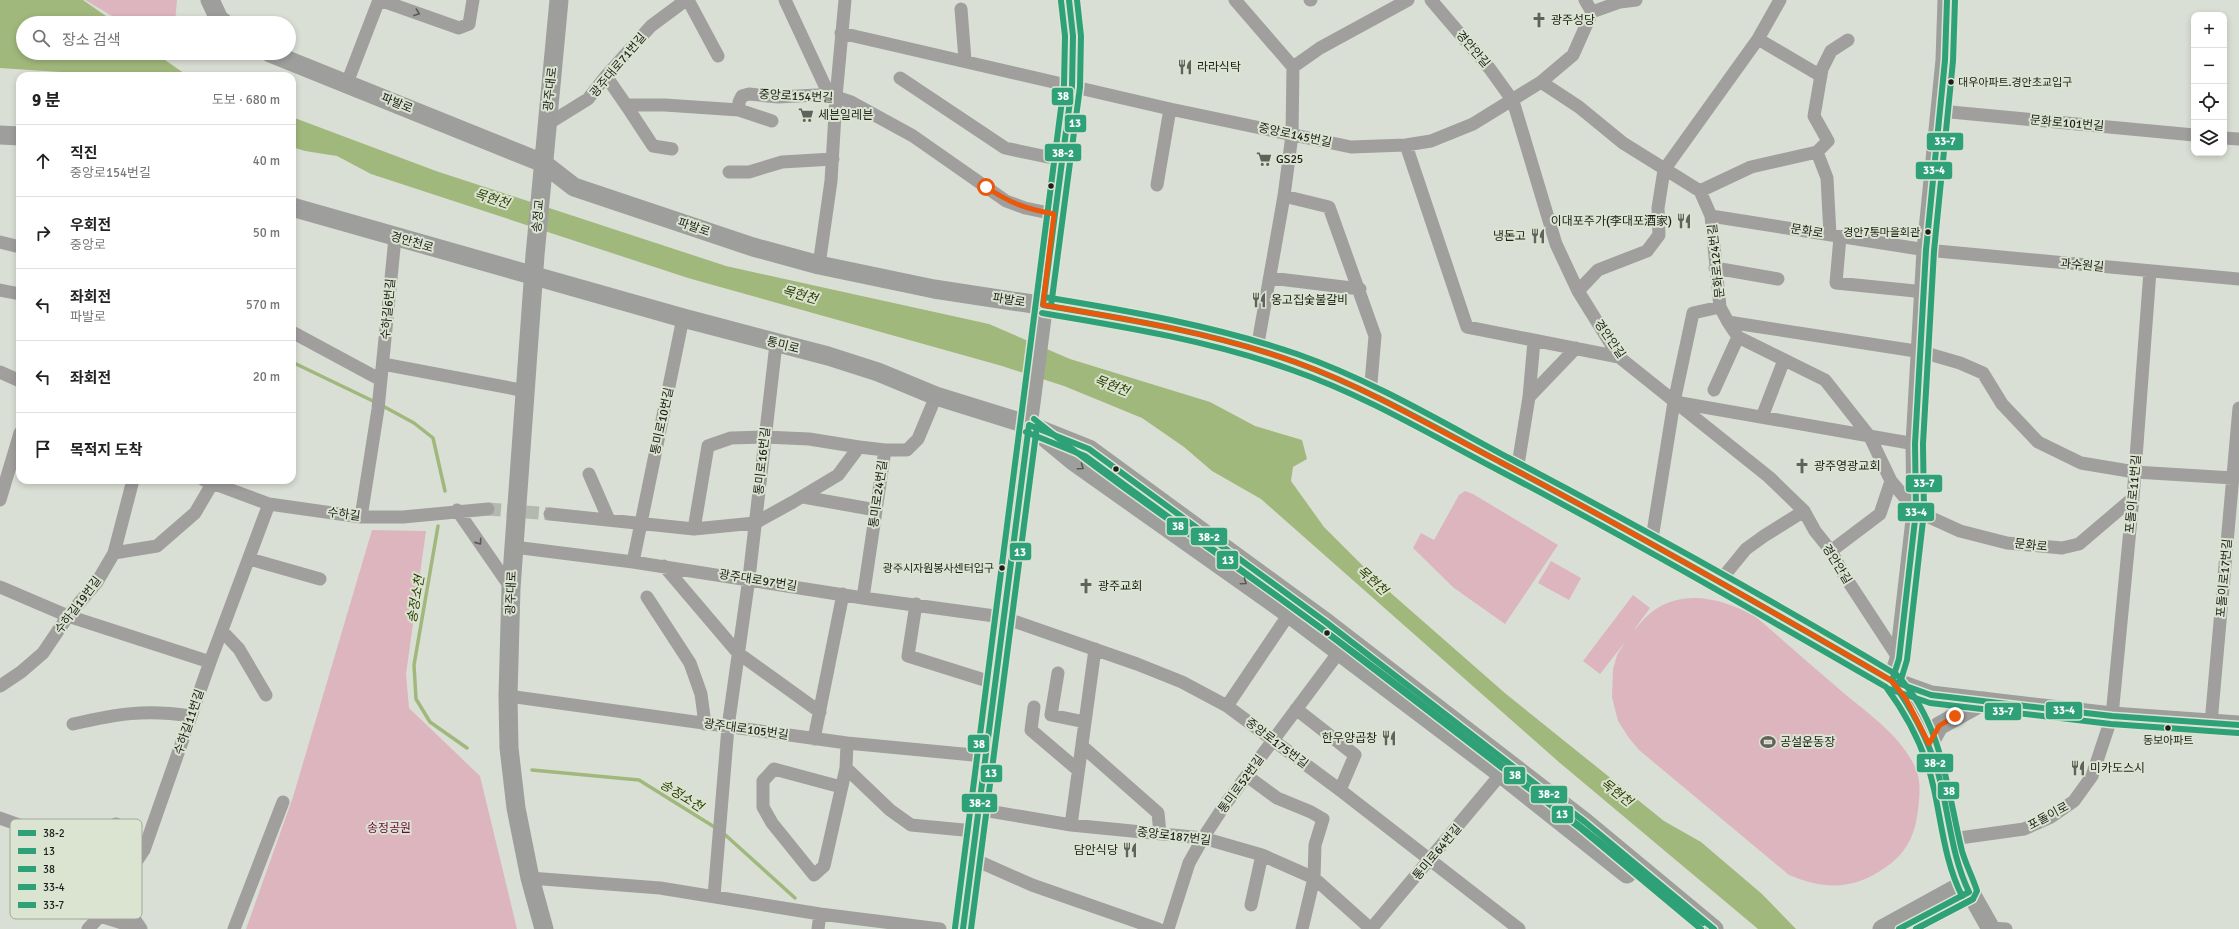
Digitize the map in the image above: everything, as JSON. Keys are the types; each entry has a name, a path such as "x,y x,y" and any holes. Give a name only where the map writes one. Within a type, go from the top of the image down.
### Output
{"street":[{"path":"210,0 218,16"},
{"path":"347,84 380,0 459,28 464,28 469,24 473,0"},
{"name":"광주대로","path":"542,170 559,0"},
{"path":"687,0 718,56"},
{"name":"광주대로71번길","path":"546,125 588,99 606,76 651,26 687,0"},
{"path":"785,0 825,86 836,97"},
{"path":"819,265 833,159 836,97 845,0"},
{"path":"963,929 974,831 1029,425 1030,404 1042,308 1072,86 1073,36 1071,0"},
{"path":"1292,67 1320,48 1408,0"},
{"name":"경안안길","path":"1431,0 1490,69 1513,101 1556,244 1578,291 1619,357 1769,477 1804,511 1814,531 1831,552 1844,575 1899,659"},
{"path":"1585,0 1592,12 1620,1 1636,0"},
{"path":"1578,291 1598,270 1647,250 1659,234 1658,208 1664,170 1758,39 1780,0"},
{"path":"1947,0 1945,60 1926,250 1922,352 1915,444 1916,511 1899,659 1892,681 1931,695 2112,716 2239,725"},
{"path":"1242,2 1292,67 1292,134 1284,196 1257,349"},
{"path":"961,9 965,60"},
{"name":"중앙로145번길","path":"841,33 965,60 1170,109 1292,134 1351,148 1406,145 1431,141 1473,124 1513,101 1541,82 1573,56 1592,12"},
{"path":"1758,39 1821,76"},
{"path":"1541,82 1579,107 1623,143 1664,170 1700,191 1751,168 1817,152 1828,141 1814,116 1822,69 1831,51 1848,40"},
{"name":"파발로","path":"287,60 347,84 542,170 574,187 754,247 819,265 934,289 1042,308 1118,317 1215,338 1257,349 1297,363 1370,395 1517,471 1719,582 1892,681 1906,699 1929,744 1942,787 1952,839 1967,888 1996,929"},
{"path":"606,76 653,146 672,149"},
{"path":"900,78 1005,148 1062,160"},
{"name":"중앙로154번길","path":"739,110 739,102 742,96 749,94 778,97 817,95 836,97 851,102 913,136 1006,201 1025,208 1054,214"},
{"path":"626,105 664,105 739,110 772,122"},
{"path":"1157,185 1170,109"},
{"name":"문화로101번길","path":"1940,111 2191,135"},
{"path":"0,135 16,136"},
{"path":"2227,138 2239,139"},
{"path":"1406,145 1467,327 1619,357"},
{"path":"1817,152 1827,178 1835,236 1836,283 1925,292"},
{"path":"729,172 749,172 782,162 833,159"},
{"name":"송정교","path":"534,255 542,170"},
{"name":"문화로124번길","path":"1700,191 1711,216 1720,307 1738,338"},
{"path":"1284,196 1329,207 1360,289 1375,336 1370,395"},
{"name":"경안천로","path":"296,208 362,226 395,238 533,276"},
{"name":"문화로","path":"1711,216 1926,250"},
{"name":"수하길6번길","path":"361,516 378,409 395,238"},
{"path":"0,242 16,246"},
{"name":"과수원길","path":"1926,250 2239,278"},
{"name":"광주대로","path":"534,255 526,391 511,588 508,696 509,748 516,808 530,878 544,929"},
{"path":"1715,268 1778,279"},
{"name":"포돌이로11번길","path":"2112,716 2133,498 2150,271"},
{"name":"통미로","path":"533,276 776,344 828,356 878,372 936,396 1029,425 1089,449 1327,623 1585,822 1714,929"},
{"path":"1270,278 1360,289"},
{"path":"0,290 16,293"},
{"path":"1651,545 1674,402 1693,313 1720,307"},
{"name":"통미로10번길","path":"633,562 683,318"},
{"path":"1728,322 1922,352 1960,363 1983,373 2002,404 2038,442 2081,462 2135,472 2233,478"},
{"path":"296,334 381,380"},
{"path":"1714,390 1738,338 1825,380 1870,437 1891,481 1916,511"},
{"path":"1517,471 1529,397 1534,341"},
{"name":"통미로16번길","path":"714,896 728,726 749,578 776,344"},
{"path":"1529,397 1576,348"},
{"path":"1762,417 1784,360"},
{"path":"383,364 526,391"},
{"path":"0,372 16,379"},
{"name":"통미로24번길","path":"863,598 885,450 907,450 918,439 936,396"},
{"path":"1674,402 1915,444"},
{"name":"포돌이로17번길","path":"2211,724 2239,408"},
{"name":"통미로","path":"1029,425 1073,461 1289,614 1501,774 1698,929"},
{"path":"694,529 708,446 731,438 765,438 809,439 885,450"},
{"path":"0,500 16,446"},
{"path":"550,514 694,529 755,522 803,497 838,475 860,447"},
{"path":"589,474 609,520"},
{"path":"1831,552 1880,514 1891,481"},
{"name":"수하길19번길","path":"0,686 22,672 43,652 68,616 97,582 114,553 132,484"},
{"path":"114,553 157,546 195,513 210,484"},
{"name":"수하길","path":"219,484 269,504 361,516 403,517 457,510 488,509"},
{"path":"803,497 876,510"},
{"name":"문화로","path":"1916,511 1960,530 2007,543 2062,548 2079,544 2133,498"},
{"name":"수하길11번길","path":"142,853 190,716 250,559 269,504"},
{"path":"457,510 511,588"},
{"path":"1719,582 1746,549 1804,511"},
{"name":"광주대로97번길","path":"514,547 749,578 863,598 916,604 1002,617"},
{"path":"250,559 320,579"},
{"path":"664,566 738,654 820,712"},
{"path":"0,587 68,616 210,662"},
{"path":"814,738 843,594"},
{"path":"647,597 690,663 701,694 705,724"},
{"path":"916,604 908,656 994,683"},
{"path":"1227,706 1289,614"},
{"name":"중앙로175번길","path":"1002,617 1095,649 1182,682 1227,706 1340,790 1519,929"},
{"path":"222,631 238,649 266,695"},
{"path":"1071,825 1095,649"},
{"name":"통미로52번길","path":"1168,929 1189,863 1203,838 1339,652"},
{"path":"1058,673 1051,715 1085,722"},
{"name":"광주대로105번길","path":"508,696 848,743 984,756"},
{"path":"1929,744 1939,726 1984,701"},
{"path":"1034,707 1031,730 1078,770"},
{"path":"1296,709 1355,754 1340,790"},
{"path":"73,724 122,713 165,712 190,716"},
{"name":"포돌이로","path":"1952,839 2024,829 2051,817 2074,801 2092,776 2112,716"},
{"path":"841,787 774,769 763,781 763,807 772,822 814,875 824,866 846,768 848,743"},
{"path":"1082,746 1158,813 1160,833"},
{"path":"846,768 890,810 911,825 974,831"},
{"name":"통미로64번길","path":"1371,929 1501,774"},
{"path":"1247,776 1277,798 1311,812 1323,819 1315,845 1314,878 1302,929"},
{"path":"234,929 283,802"},
{"name":"중앙로187번길","path":"977,809 1071,825 1203,838 1262,855 1314,878 1371,929"},
{"path":"0,818 10,822"},
{"path":"1251,905 1262,855"},
{"path":"971,858 1032,885 1158,929"},
{"path":"530,878 660,888 820,914 940,929"},
{"path":"1882,929 1967,888"},
{"path":"1899,929 1967,888"},
{"path":"818,929 820,914"},
{"name":"수하길11번길","path":"88,929 97,919"},
{"path":"109,919 141,929"},
{"path":"134,919 141,929"}],"green space":[{"path":"85,0 177,0 176,16 112,16"},
{"path":"1465,491 1473,494 1558,545 1505,624 1454,588 1413,548 1421,533 1434,540 1459,495"},
{"name":"송정공원","path":"372,530 426,531 406,674 409,708 480,776 517,929 246,929 293,797"},
{"path":"1551,561 1581,578 1569,600 1538,583"},
{"path":"1633,595 1650,608 1633,631 1650,613 1665,604 1691,598 1704,598 1717,601 1755,616 1882,725 1902,746 1910,757 1916,769 1919,780 1919,799 1916,825 1907,846 1898,858 1874,875 1851,884 1827,885 1802,880 1789,875 1639,750 1618,721 1612,697 1613,669 1617,655 1625,642 1600,674 1583,661"}],"water":[{"path":"0,0 83,0 106,16 16,16 16,60 165,60 182,72 60,72 0,68"},
{"name":"목현천","path":"296,118 436,171 726,266 989,324 1070,359 1210,402 1255,426 1302,440 1307,459 1293,467 1291,481 1324,527 1384,587 1506,694 1664,821 1701,842 1762,894 1796,929 1758,929 1560,763 1261,499 1212,471 1184,447 1142,418 1064,386 1002,366 688,278 371,174 337,156 296,148"}],"waterway":[{"name":"송정소천","path":"296,364 375,402"},
{"name":"송정소천","path":"381,405 414,423 433,438 445,491"},
{"name":"송정소천","path":"438,526 414,665 416,699 430,722 467,748"},
{"name":"송정소천","path":"532,770 639,780 716,828"},
{"name":"송정소천","path":"722,832 795,898"}],"tunnel":[{"path":"488,509 550,514"}],"transit line":[{"name":"38-2","path":"1043,305 1072,86 1073,36 1069,0"},
{"name":"13","path":"1051,306 1080,87 1081,36 1077,0"},
{"name":"33-4","path":"1892,681 1899,659 1916,511 1915,444 1926,250 1945,60 1947,0"},
{"name":"33-7","path":"1900,683 1907,660 1924,512 1923,444 1934,251 1953,61 1955,0"},
{"name":"38","path":"955,928 1064,85 1065,36 1061,1"},
{"name":"38","path":"1044,297 1204,327 1266,344 1325,364 1431,416 1656,537 1753,591 1897,675 1912,694 1934,736 1947,781 1962,851 1977,891 1973,899 1916,929"},
{"name":"38-2","path":"1043,305 1202,335 1264,352 1322,372 1426,422 1600,516 1747,597 1892,681 1916,719 1929,746 1942,789 1952,841 1959,867 1969,892"},
{"name":"13","path":"1042,313 1168,336 1231,351 1292,370 1345,391 1371,403 1645,549 1886,687 1916,736 1931,775 1948,857 1956,883 1962,896"},
{"name":"38","path":"1034,419 1098,469 1296,610 1399,686 1703,923"},
{"name":"38-2","path":"1029,425 1089,449 1327,623 1585,822 1714,929"},
{"name":"38-2","path":"963,929 1029,425"},
{"name":"13","path":"971,929 1037,426"},
{"name":"13","path":"1026,432 1085,456 1322,629 1580,828 1701,929"},
{"name":"33-4","path":"1892,681 1931,695 2112,716 2239,725"},
{"name":"33-7","path":"1889,689 1930,703 2111,724 2238,733"},
{"name":"38-2","path":"1899,929 1969,892"},
{"name":"13","path":"1916,929 1973,899"}],"place":[{"name":"광주성당","path":"1539,20"},
{"name":"라라식탁","path":"1185,67"},
{"name":"대우아파트.경안초교입구","path":"1951,82"},
{"name":"세븐일레븐","path":"806,115"},
{"name":"GS25","path":"1264,159"},
{"name":"이대포주가(李대포酒家)","path":"1684,221"},
{"name":"경안7통마을회관","path":"1928,232"},
{"name":"냉돈고","path":"1538,236"},
{"name":"옹고집숯불갈비","path":"1259,300"},
{"name":"광주영광교회","path":"1802,466"},
{"name":"광주시자원봉사센터입구","path":"1002,568"},
{"name":"광주교회","path":"1086,586"},
{"name":"동보아파트","path":"2168,728"},
{"name":"한우양곱창","path":"1389,738"},
{"name":"공설운동장","path":"1768,742"},
{"name":"미카도스시","path":"2078,768"},
{"name":"담안식당","path":"1130,850"}],"route":[{"path":"986,187 1006,201 1025,208 1054,214 1043,305 1118,317 1215,338 1257,349 1297,363 1370,395 1517,471 1719,582 1892,681 1906,699 1929,744 1939,726 1955,716"}]}
